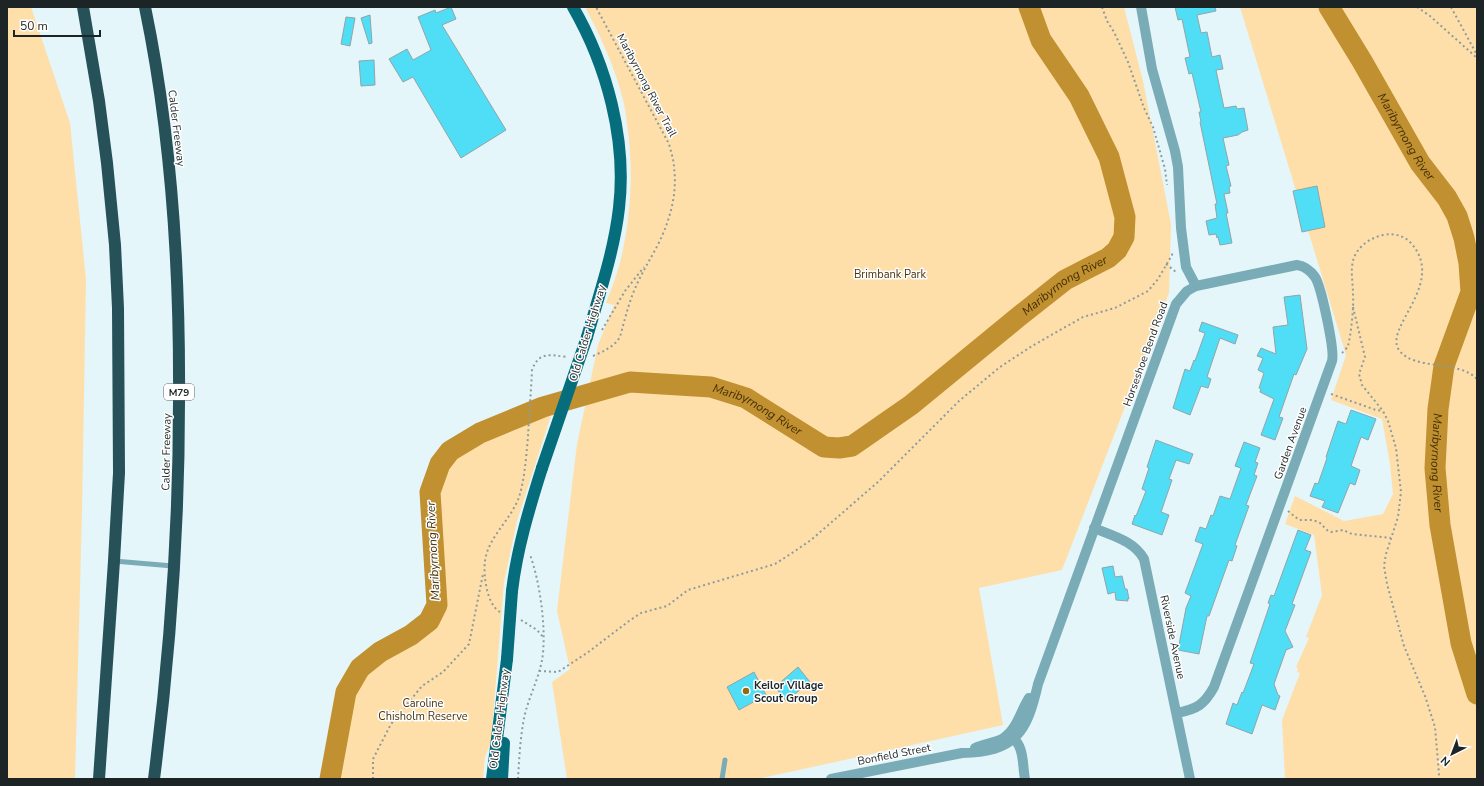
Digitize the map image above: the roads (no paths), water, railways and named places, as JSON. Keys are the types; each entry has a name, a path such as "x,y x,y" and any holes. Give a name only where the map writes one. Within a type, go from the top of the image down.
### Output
{"highway":[{"path":"83,7 108,163 115,245 118,308 119,473 99,779"},
{"name":"Calder Freeway","path":"145,7 162,107 172,193 178,277 180,364 174,566 164,698 154,779"},
{"path":"152,7 172,193"}],"main road":[{"name":"Old Calder Highway","path":"502,779 507,659 514,572 521,540 542,468 592,336 619,208 620,164 618,140 614,121 604,80 589,39 573,7"},
{"name":"Old Calder Highway","path":"492,779 507,659"}],"street":[{"path":"1140,7 1152,69 1175,151 1178,167 1181,228 1186,267 1196,286"},
{"name":"Garden Avenue","path":"1177,713 1192,710 1198,707 1209,696 1214,687 1330,370 1333,358 1333,349 1320,289 1315,277 1306,268 1297,265 1196,286"},
{"name":"Horseshoe Bend Road","path":"1010,739 1026,721 1034,703 1038,684 1172,313 1181,297 1187,291 1196,286"},
{"name":"Riverside Avenue","path":"1094,528 1131,544 1144,559 1190,779"},
{"path":"1010,739 1024,774"},
{"name":"Bonfield Street","path":"831,779 855,777 962,753 1000,740 1010,739"}],"lane":[{"path":"114,561 174,566"},
{"path":"722,779 725,760"}],"waterway":[{"name":"Maribyrnong River","path":"330,779 346,692 360,668 380,652 411,635 429,621 437,605 430,492 440,464 450,451 480,433 543,407 630,382 711,387 746,398 824,447 839,448 852,446 911,405 1065,280 1108,258 1117,250 1124,237 1125,217 1109,157 1079,96 1041,40 1029,7"},
{"name":"Maribyrnong River","path":"1329,7 1362,61 1420,163 1447,198 1457,216 1464,238 1469,263 1471,292 1444,366 1438,409 1435,468 1440,525 1461,643 1477,694"}],"place":[{"name":"Keilor Village Scout Group","path":"746,691"}],"park label":[{"name":"Brimbank Park","path":"890,274"},
{"name":"Caroline Chisholm Reserve","path":"423,709"}]}
